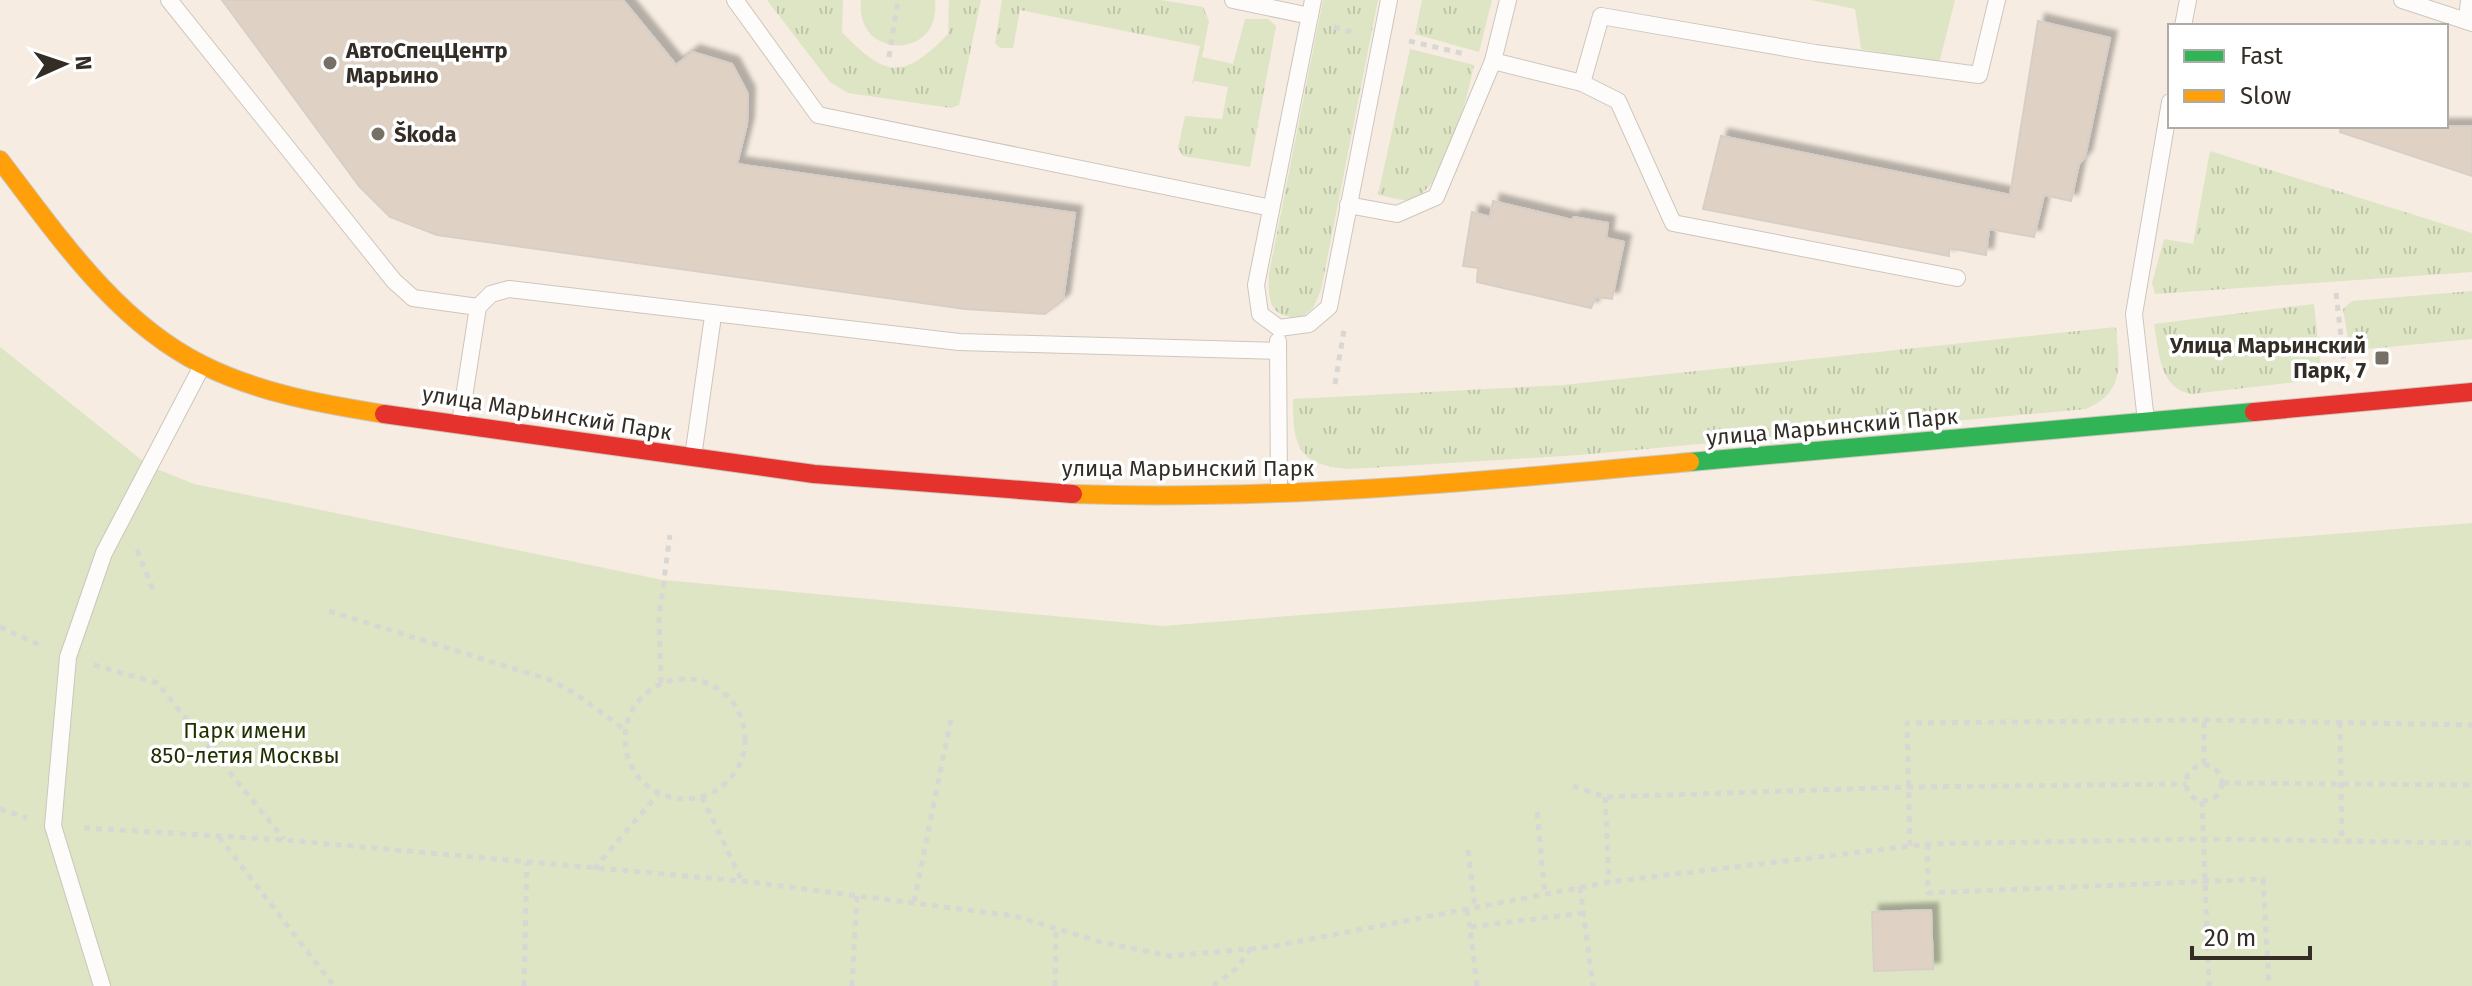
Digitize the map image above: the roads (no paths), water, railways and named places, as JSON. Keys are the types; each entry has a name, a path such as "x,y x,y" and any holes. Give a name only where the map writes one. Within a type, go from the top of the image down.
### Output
{"main road":[{"name":"улица Марьинский Парк","path":"0,160 123,311 155,336 203,365 251,384 319,400 460,425 693,460 974,487 1128,496 1279,495 1480,482 2147,424 2305,405 2472,392"}],"lane":[{"path":"169,0 394,281 413,298 478,307"},
{"path":"735,0 818,115 1271,208"},
{"path":"1233,0 1312,8 1256,285 1260,314 1279,328 1309,324 1329,307 1389,0"},
{"path":"1348,205 1397,214 1436,197 1493,61 1508,0"},
{"path":"1582,83 1601,16 1815,53 1979,75 1997,0"},
{"path":"2183,24 2188,0"},
{"path":"2402,0 2470,22 2469,0"},
{"path":"1493,61 1582,83 1618,101 1673,223 1957,278"},
{"path":"2147,424 2134,314 2168,114"},
{"path":"460,425 478,307 491,294 509,289 713,316 959,342 1278,351"},
{"path":"693,460 713,316"},
{"path":"1279,328 1279,495"},
{"path":"102,986 53,826 68,657 104,553 203,365"}],"place":[{"name":"АвтоСпецЦентр Марьино","path":"330,63"},
{"name":"Škoda","path":"378,134"},
{"name":"Улица Марьинский Парк, 7","path":"2382,358"}],"park label":[{"name":"Парк имени 850-летия Москвы","path":"245,742"}]}
